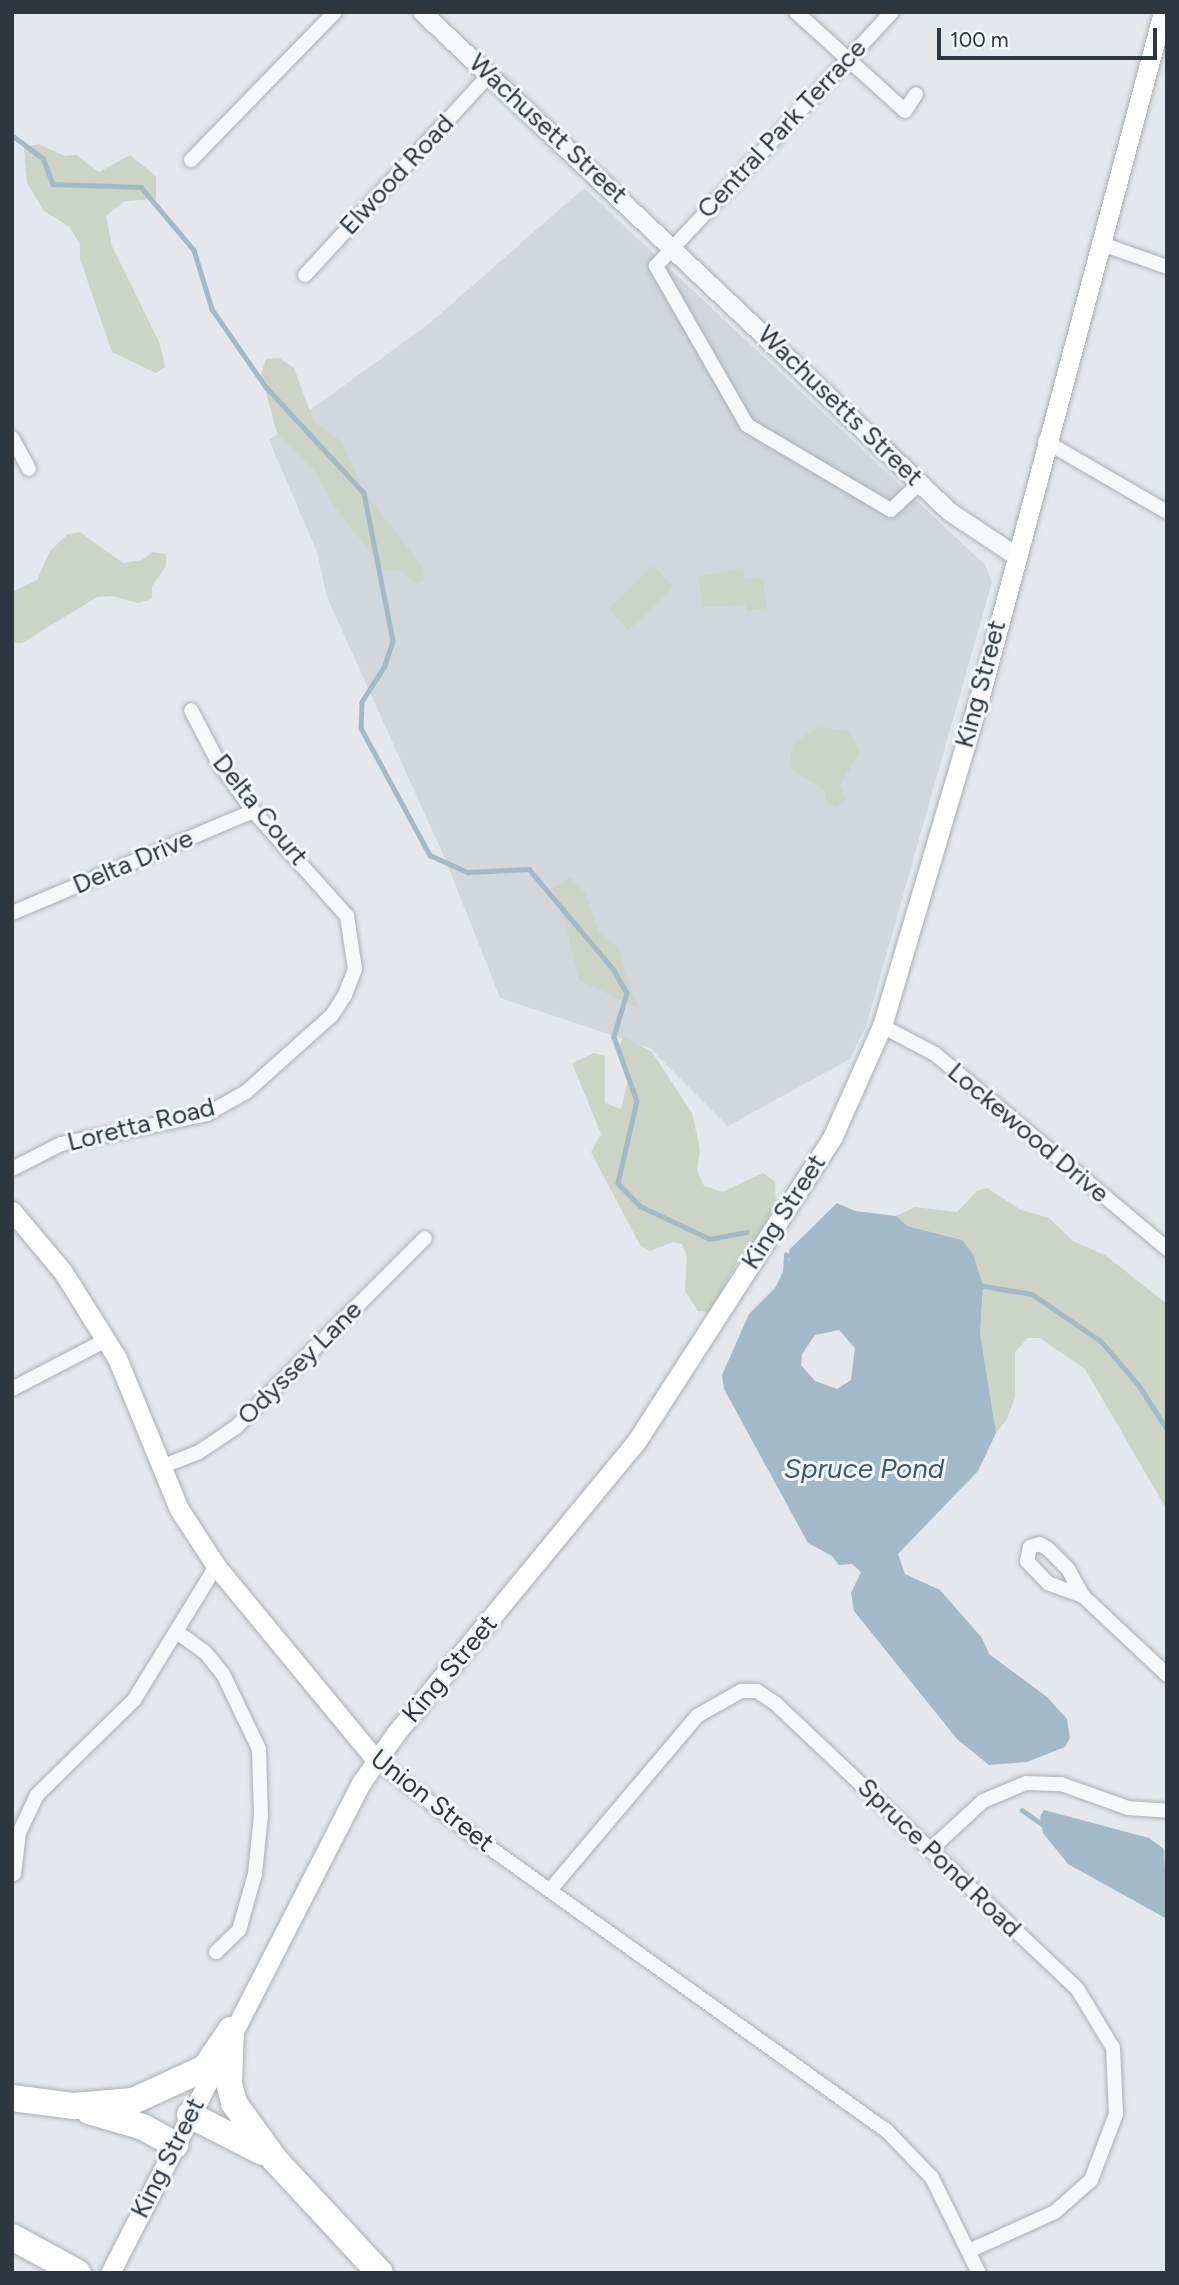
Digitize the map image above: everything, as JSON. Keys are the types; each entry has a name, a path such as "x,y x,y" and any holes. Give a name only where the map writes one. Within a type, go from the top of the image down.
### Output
{"highway":[{"path":"74,2106 133,2101 179,2083 205,2068 231,2030"},
{"path":"231,2030 229,2083 234,2103 275,2160 380,2273"},
{"path":"12,2098 74,2106 143,2127 175,2145"},
{"path":"190,2115 275,2160"},
{"path":"12,2238 78,2273"}],"main road":[{"name":"King Street","path":"110,2273 231,2030 376,1760 636,1442 833,1136 882,1026 1016,556 1163,12"},
{"name":"Union Street","path":"12,1211 63,1272 106,1340 128,1380 179,1509 216,1566 376,1760"}],"street":[{"path":"191,160 335,12"},
{"name":"Wachusett Street","path":"422,12 673,246"},
{"path":"796,12 846,61 905,111 916,94"},
{"name":"Central Park Terrace","path":"892,12 656,266 747,425 891,510 920,483"},
{"name":"Elwood Road","path":"305,275 490,74"},
{"path":"1099,243 1167,267"},
{"name":"Wachusetts Street","path":"673,246 950,512 1016,556"},
{"path":"12,438 29,469"},
{"path":"1045,441 1167,512"},
{"name":"Delta Court","path":"191,710 217,760 253,811 340,902"},
{"name":"Delta Drive","path":"12,913 253,811"},
{"name":"Loretta Road","path":"12,1169 61,1144 207,1114 246,1092 332,1015 345,995 355,969 353,937 340,902"},
{"name":"Lockewood Drive","path":"882,1026 936,1054 1167,1249"},
{"name":"Odyssey Lane","path":"161,1467 199,1452 236,1427 425,1238"},
{"path":"12,1389 106,1340"},
{"path":"13,1874 19,1833 37,1794 134,1700 216,1566"},
{"path":"1083,1596 1167,1675"},
{"path":"177,1632 205,1652 223,1674 259,1749 261,1815 253,1885 239,1930 216,1952"},
{"name":"Spruce Pond Road","path":"551,1889 697,1716 733,1693 749,1690 775,1703 1078,1990 1109,2036 1116,2064 1112,2136 1091,2179 1055,2212 969,2251"},
{"name":"Union Street","path":"376,1760 887,2131 932,2178 979,2273"},
{"path":"931,1849 983,1801 1026,1783 1061,1784 1128,1808 1167,1811"}],"shaded area":[{"path":"584,188 985,565 992,582 866,1026 850,1059 728,1126 650,1048 500,998 446,861 327,597 317,552 269,440 430,323"}],"green space":[{"path":"38,144 65,156 76,155 99,172 130,155 156,176 156,199 125,201 106,216 112,246 160,344 165,367 156,373 112,352 80,259 80,245 70,227 44,211 27,183 24,148"},
{"path":"279,358 294,368 314,422 342,442 364,492 422,566 425,579 417,583 401,571 385,570 334,506 314,469 277,433 261,374 266,359"},
{"path":"80,532 123,563 142,560 153,552 166,554 166,566 152,586 152,599 138,603 112,596 97,597 22,643 12,643 12,592 37,580 50,551 68,534"},
{"path":"653,566 673,587 629,630 608,609"},
{"path":"743,568 745,579 763,578 767,608 747,611 745,605 702,607 699,576"},
{"path":"819,727 848,731 860,752 840,785 845,800 836,807 826,801 825,790 793,770 790,757 794,742"},
{"path":"570,877 586,893 597,929 619,949 631,992 642,1010 579,980 564,917 553,897 553,888"},
{"path":"623,1036 652,1052 692,1113 700,1149 697,1170 704,1186 722,1192 763,1173 775,1182 776,1201 761,1232 737,1262 711,1312 698,1311 685,1291 687,1256 682,1244 673,1242 650,1251 640,1245 591,1152 601,1134 572,1063 594,1053 605,1056 605,1103 621,1109 628,1079 617,1054"},
{"path":"987,1188 1021,1210 1049,1218 1073,1241 1105,1255 1167,1304 1167,1510 1085,1369 1040,1338 1028,1338 1015,1352 1015,1397 1007,1419 996,1433 980,1333 983,1286 962,1240 906,1226 896,1216 915,1207 957,1212 977,1191"}],"water":[{"name":"Spruce Pond","path":"837,1203 855,1211 896,1216 907,1226 962,1240 973,1254 983,1286 980,1333 996,1433 978,1471 898,1554 905,1574 940,1590 982,1638 989,1654 1047,1697 1067,1719 1070,1738 1065,1747 1027,1762 989,1765 957,1739 854,1611 851,1593 861,1572 852,1564 839,1565 832,1556 808,1543 724,1389 722,1375 749,1314 775,1288 790,1258 789,1250","holes":["839,1330 855,1348 851,1380 837,1389 815,1381 801,1365 802,1354 815,1335"]},
{"path":"1044,1810 1149,1838 1164,1849 1167,1919 1068,1864 1043,1833 1040,1817"}],"waterway":[{"path":"12,135 43,158 53,184 141,187 194,250 212,309 266,387 364,493 393,641 385,666 362,702 361,728 430,855 467,872 529,869 614,970 627,993 614,1037 637,1101 618,1183 640,1206 710,1239 746,1232"},
{"path":"785,1273 786,1255 794,1256"},
{"path":"978,1285 1032,1294 1101,1341 1138,1384 1167,1429"},
{"path":"1022,1810 1045,1826"}]}
